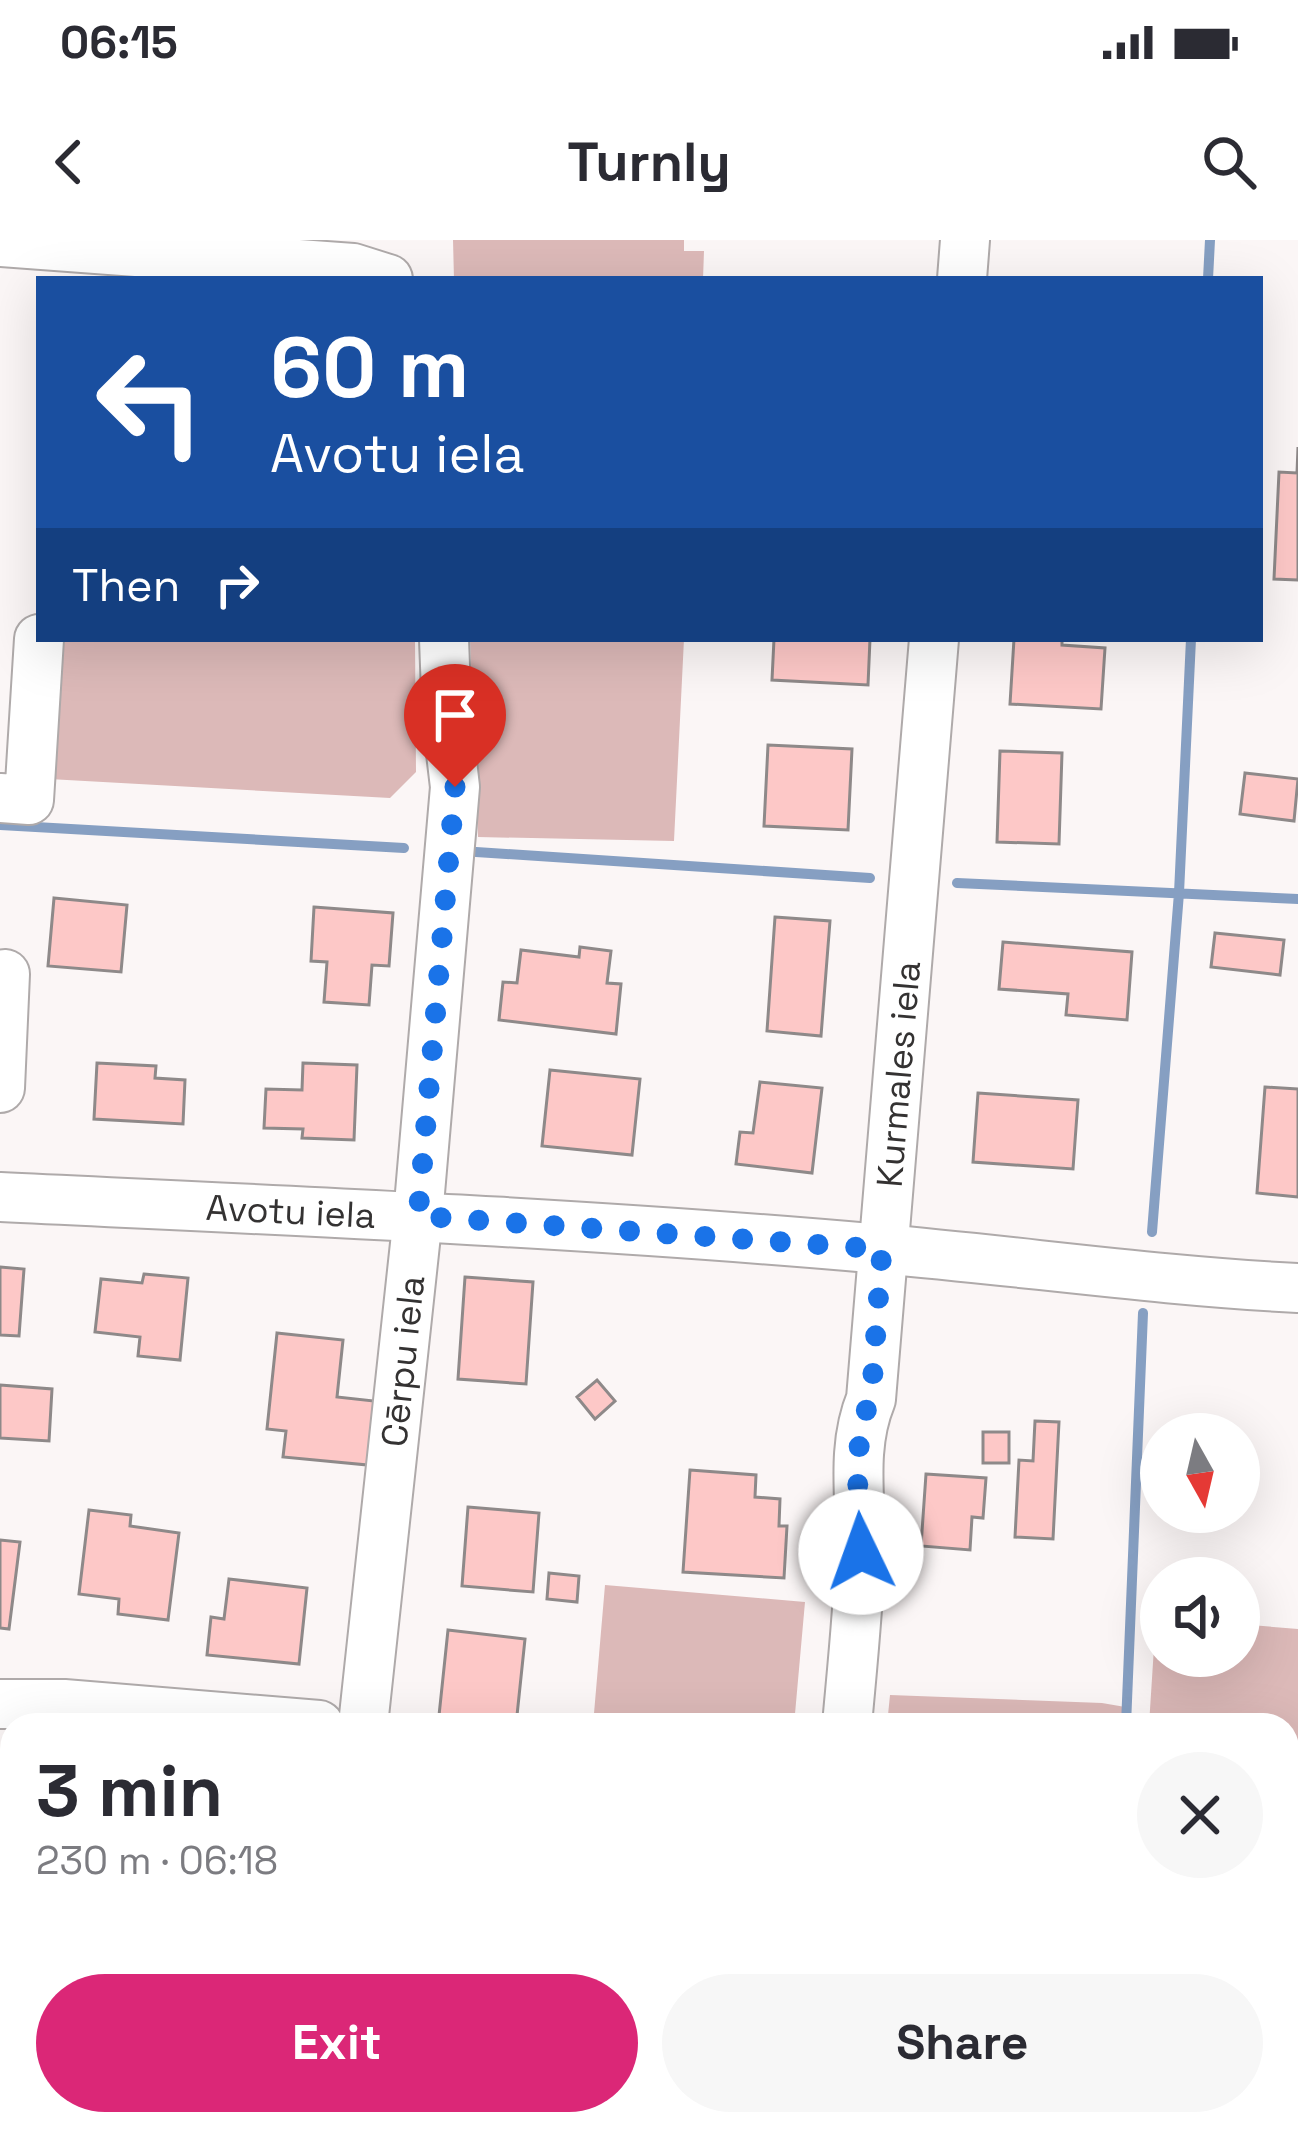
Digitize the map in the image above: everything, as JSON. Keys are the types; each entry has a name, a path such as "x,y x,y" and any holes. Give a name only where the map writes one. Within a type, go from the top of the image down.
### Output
{"street":[{"path":"962,276 965,240"},
{"path":"0,242 63,262 353,268 378,276"},
{"path":"15,799 39,642"},
{"name":"Cērpu iela","path":"364,1713 418,1216 455,787 446,719 444,642"},
{"name":"Kurmales iela","path":"848,1713 861,1552 857,1506 860,1424 871,1400 934,642"},
{"path":"0,1088 5,974"},
{"name":"Avotu iela","path":"0,1197 418,1216 882,1249 1206,1283 1298,1288"},
{"path":"0,1704 173,1713"}],"shaded area":[{"path":"453,240 684,240 684,251 704,251 703,276 454,276"},
{"path":"56,642 415,642 416,772 390,798 49,779"},
{"path":"470,642 684,642 674,841 478,837"},
{"path":"605,1585 805,1602 795,1713 594,1713"},
{"path":"1260,1626 1298,1629 1298,1713 1150,1713 1152,1677 1260,1677"},
{"path":"890,1695 1131,1708 1131,1713 888,1713"}],"building":[{"path":"1298,447 1298,580 1274,579 1279,472 1297,473"},
{"path":"774,642 870,642 868,685 772,680"},
{"path":"1014,642 1105,648 1101,709 1010,704"},
{"path":"768,745 852,749 848,830 764,826"},
{"path":"1000,751 1062,753 1059,844 997,842"},
{"path":"1245,773 1298,779 1294,821 1240,814"},
{"path":"54,898 127,905 121,972 48,966"},
{"path":"314,907 393,913 389,966 372,965 369,1005 324,1002 327,962 311,961"},
{"path":"775,917 830,921 821,1036 767,1031"},
{"path":"1215,933 1284,940 1280,975 1211,967"},
{"path":"1003,942 1132,952 1127,1020 1066,1015 1068,994 999,989"},
{"path":"580,947 611,951 607,983 621,984 616,1034 499,1020 503,982 517,983 521,950 579,957"},
{"path":"97,1063 156,1066 155,1078 185,1080 183,1124 94,1119"},
{"path":"303,1063 357,1065 354,1140 302,1138 303,1129 264,1128 266,1089 302,1090"},
{"path":"550,1070 640,1079 632,1155 542,1146"},
{"path":"760,1082 822,1088 812,1173 736,1164 740,1132 753,1133"},
{"path":"1265,1087 1298,1089 1298,1197 1257,1193"},
{"path":"978,1093 1078,1100 1073,1169 973,1162"},
{"path":"0,1267 24,1269 19,1336 0,1335"},
{"path":"144,1274 188,1278 180,1360 138,1356 140,1337 95,1332 101,1279 142,1283"},
{"path":"465,1277 533,1282 526,1384 458,1379"},
{"path":"277,1333 343,1340 337,1397 374,1401 368,1465 283,1457 286,1431 267,1429"},
{"path":"597,1380 615,1401 595,1419 577,1397"},
{"path":"0,1385 52,1389 49,1441 0,1438"},
{"path":"1035,1421 1059,1422 1053,1539 1015,1537 1019,1460 1033,1461"},
{"path":"983,1432 1009,1432 1009,1463 983,1463"},
{"path":"690,1470 756,1475 755,1497 780,1499 779,1526 787,1526 784,1578 683,1572"},
{"path":"926,1474 986,1478 983,1518 972,1517 970,1550 921,1546"},
{"path":"468,1507 539,1513 533,1592 462,1586"},
{"path":"89,1510 131,1515 130,1526 179,1533 168,1620 118,1614 119,1599 79,1594"},
{"path":"0,1540 20,1542 9,1629 0,1628"},
{"path":"549,1573 579,1576 577,1602 547,1599"},
{"path":"229,1579 307,1588 299,1664 207,1655 211,1617 224,1619"},
{"path":"448,1630 525,1639 517,1713 439,1713"}],"waterway":[{"path":"1208,276 1210,240"},
{"path":"1152,1232 1179,893 1191,642"},
{"path":"0,825 404,848"},
{"path":"476,852 870,878"},
{"path":"957,883 1298,899"},
{"path":"1126,1713 1143,1313"}],"route":[{"path":"455,787 418,1216 882,1249 871,1400 860,1424 857,1506 861,1552"}]}
